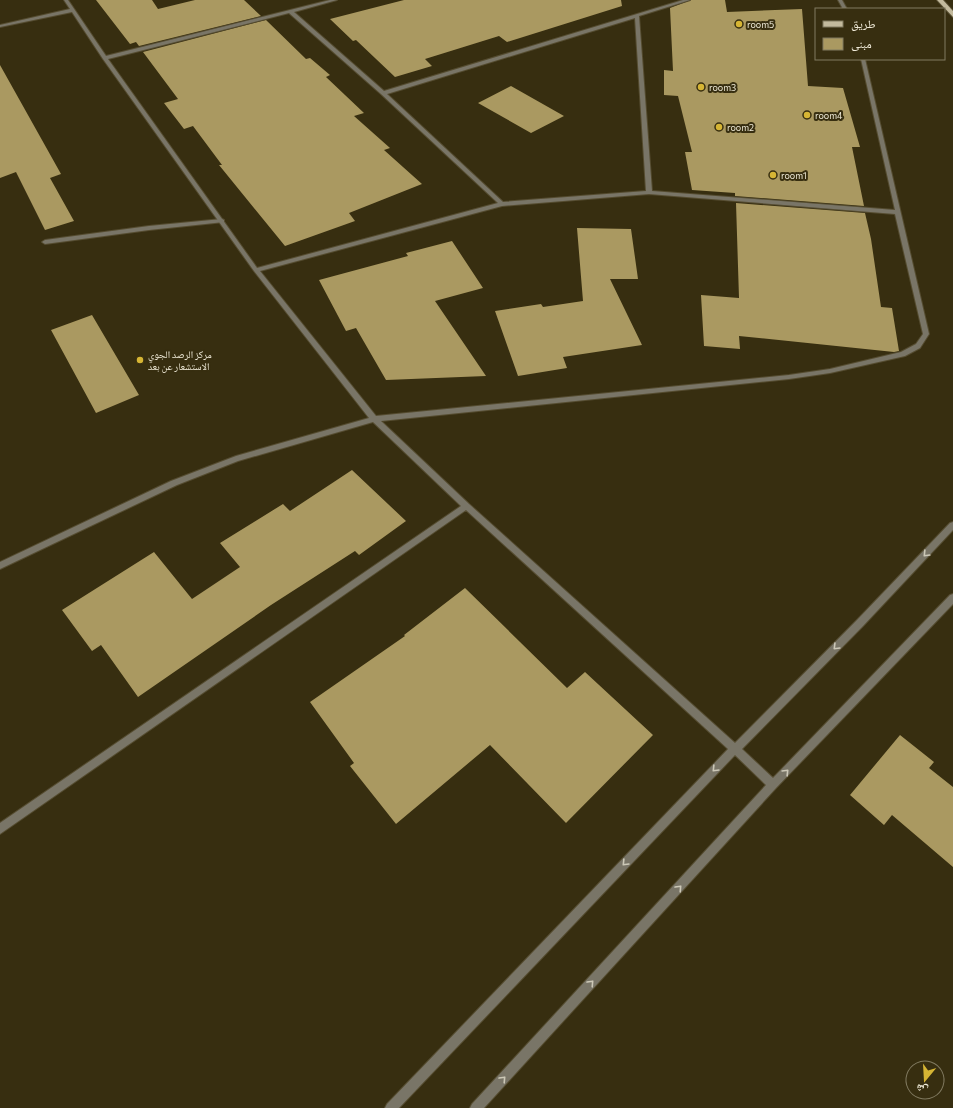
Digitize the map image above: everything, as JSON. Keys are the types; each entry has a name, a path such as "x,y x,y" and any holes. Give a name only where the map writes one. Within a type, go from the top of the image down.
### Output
{"main road":[{"path":"940,0 953,15"}],"street":[{"path":"66,0 105,58 256,270 374,419 466,506 773,785"},
{"path":"105,58 335,0"},
{"path":"383,93 688,0"},
{"path":"0,26 74,10"},
{"path":"291,12 383,93 502,204"},
{"path":"637,16 649,192"},
{"path":"0,566 174,483 236,460 374,419 830,371 903,354 918,346 926,334 863,60"},
{"path":"256,270 502,204 649,192 898,212"},
{"path":"45,242 149,228 222,221"},
{"path":"0,829 466,506"},
{"path":"391,1108 735,749 860,623 953,525"},
{"path":"476,1108 773,785 953,598"}],"building":[{"path":"96,0 152,0 158,9 195,0 244,0 261,16 139,46 136,42 130,44"},
{"path":"404,0 621,0 622,6 507,42 499,36 425,59 432,66 395,77 356,40 353,41 330,19"},
{"path":"691,0 725,0 727,12 802,9 808,86 843,88 860,147 852,147 864,206 735,196 735,193 692,190 685,152 692,152 678,96 664,95 664,70 673,71 670,8"},
{"path":"266,20 306,59 310,58 330,75 326,77 364,113 354,116 390,148 384,150 422,184 349,213 355,221 285,246 219,165 222,165 193,126 184,129 164,103 178,99 143,52"},
{"path":"0,65 61,174 50,178 74,221 45,230 16,172 0,178"},
{"path":"511,86 564,116 531,133 478,103"},
{"path":"736,203 865,213 871,239 881,307 892,308 899,351 894,352 739,336 740,349 704,346 701,295 739,298"},
{"path":"577,228 631,229 638,279 610,279 642,345 563,357 567,368 518,376 495,311 541,304 543,307 583,301"},
{"path":"452,241 483,288 435,301 486,376 386,380 356,328 346,331 319,280 408,256 406,253"},
{"path":"92,315 139,395 96,413 51,330"},
{"path":"352,470 406,521 359,555 355,551 271,605 138,697 101,645 92,651 62,610 154,552 192,599 240,567 220,543 283,504 290,511"},
{"path":"465,588 567,688 585,672 653,735 566,823 490,745 396,824 350,766 354,763 310,702 405,636 404,635"},
{"path":"900,735 934,762 929,768 953,787 953,867 892,815 884,825 850,795"}],"place":[{"name":"room5","path":"739,24"},
{"name":"room3","path":"701,87"},
{"name":"room4","path":"807,115"},
{"name":"room2","path":"719,127"},
{"name":"room1","path":"773,175"},
{"name":"مركز الرصد الجوي الاستشعار عن بعد","path":"140,360"}]}
